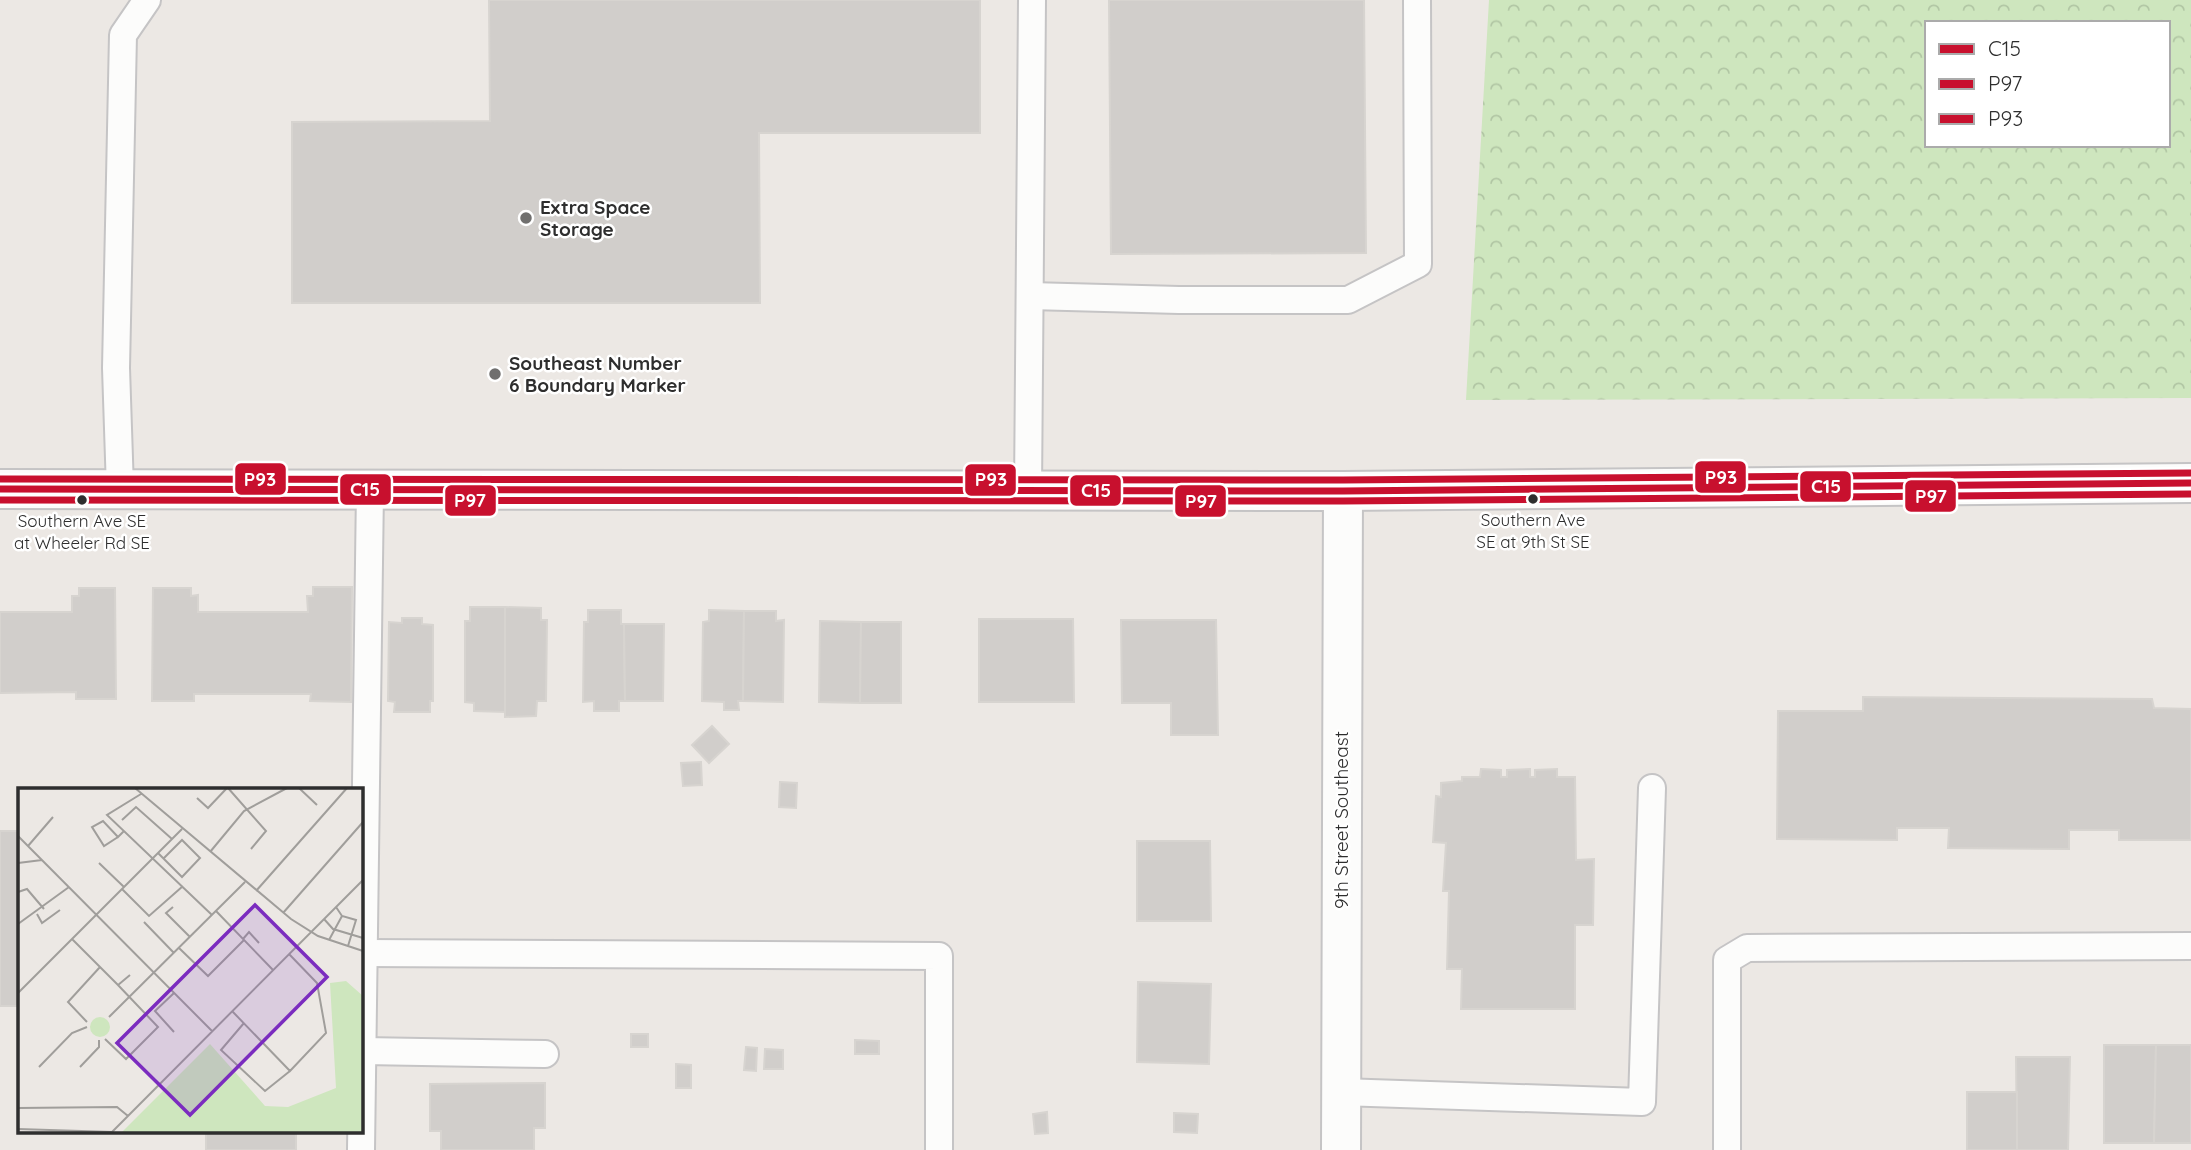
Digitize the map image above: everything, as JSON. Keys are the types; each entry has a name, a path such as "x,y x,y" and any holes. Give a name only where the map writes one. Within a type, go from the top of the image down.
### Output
{"main road":[{"path":"0,489 1343,491 2191,483"},
{"name":"9th Street Southeast","path":"1341,1150 1343,491"}],"lane":[{"path":"120,489 116,368 123,35 147,0"},
{"path":"1028,491 1032,0"},
{"path":"1030,296 1179,300 1348,300 1419,264 1417,0"},
{"path":"362,1150 370,489"},
{"path":"1341,1092 1642,1102 1652,788"},
{"path":"1727,1150 1727,960 1747,948 2191,946"},
{"path":"363,965 939,956 939,1150"},
{"path":"363,1051 545,1054"}],"green space":[{"path":"1489,0 2191,0 2191,398 1466,400"}],"building":[{"name":"Extra Space Storage","path":"489,0 980,0 980,133 759,133 760,303 292,303 292,122 490,121"},
{"path":"1109,0 1364,0 1366,253 1111,254"},
{"path":"313,587 352,587 351,702 310,701 311,694 194,694 194,701 152,701 153,588 191,588 191,596 198,595 198,612 308,612 307,596 313,596"},
{"path":"79,588 115,588 116,699 76,699 76,692 0,693 0,612 72,612 72,596 79,596"},
{"path":"470,607 505,607 505,712 474,711 474,703 465,702 465,621 470,621"},
{"path":"505,607 541,608 541,620 547,620 546,701 537,701 536,716 505,717"},
{"path":"588,610 621,610 621,624 624,624 625,701 619,701 619,711 594,711 594,701 583,702 584,622 588,622"},
{"path":"709,610 744,611 743,701 738,701 739,710 724,710 724,702 702,701 703,622 709,621"},
{"path":"744,611 776,611 776,621 784,620 783,702 743,701"},
{"path":"402,618 422,618 422,624 433,625 433,701 430,701 430,712 394,712 395,702 388,701 389,622 402,623"},
{"path":"979,619 1073,619 1074,702 979,702"},
{"path":"1121,620 1216,620 1218,735 1171,735 1171,703 1122,703"},
{"path":"820,621 861,622 860,703 819,702"},
{"path":"861,622 901,622 901,703 860,703"},
{"path":"624,624 664,624 663,701 625,701"},
{"path":"1863,697 2152,699 2154,708 2191,709 2191,840 2119,840 2119,830 2069,830 2069,849 1948,848 1949,828 1897,828 1897,840 1777,839 1778,711 1863,711"},
{"path":"712,726 729,744 709,763 692,745"},
{"path":"701,762 702,785 683,786 681,763"},
{"path":"1481,769 1501,770 1501,777 1507,777 1507,770 1530,769 1530,777 1535,777 1535,770 1557,769 1557,777 1575,777 1576,860 1594,859 1593,925 1575,925 1575,1009 1461,1009 1462,969 1447,969 1449,891 1443,891 1446,843 1433,842 1436,796 1441,797 1441,783 1462,781 1462,777 1480,777"},
{"path":"780,782 797,783 796,808 779,807"},
{"path":"0,831 18,831 18,1006 0,1006"},
{"path":"1137,841 1210,841 1211,921 1137,921"},
{"path":"1138,982 1211,984 1209,1064 1137,1062"},
{"path":"631,1034 648,1034 648,1047 631,1047"},
{"path":"855,1040 879,1041 879,1054 855,1054"},
{"path":"2104,1045 2156,1045 2154,1143 2104,1143"},
{"path":"2156,1045 2191,1045 2191,1143 2154,1143"},
{"path":"746,1047 757,1048 756,1071 744,1070"},
{"path":"765,1049 783,1050 783,1069 764,1069"},
{"path":"2016,1057 2070,1057 2068,1150 2017,1150"},
{"path":"676,1064 691,1065 691,1088 676,1088"},
{"path":"545,1083 545,1128 534,1128 534,1150 441,1150 441,1131 430,1131 430,1084"},
{"path":"1967,1092 2017,1092 2017,1150 1967,1150"},
{"path":"1047,1112 1048,1133 1035,1134 1033,1114"},
{"path":"1174,1113 1198,1114 1197,1133 1174,1132"},
{"path":"206,1132 296,1132 296,1150 206,1150"}],"transit line":[{"name":"P93","path":"0,479 1343,480 2191,473"},
{"name":"C15","path":"0,489 1343,491 2191,483"},
{"name":"P97","path":"0,500 1343,501 2191,494"}],"place":[{"name":"Extra Space Storage","path":"526,218"},
{"name":"Southeast Number 6 Boundary Marker","path":"495,374"},
{"name":"Southern Ave SE at 9th St SE","path":"1533,499"},
{"name":"Southern Ave SE at Wheeler Rd SE","path":"82,500"}]}
